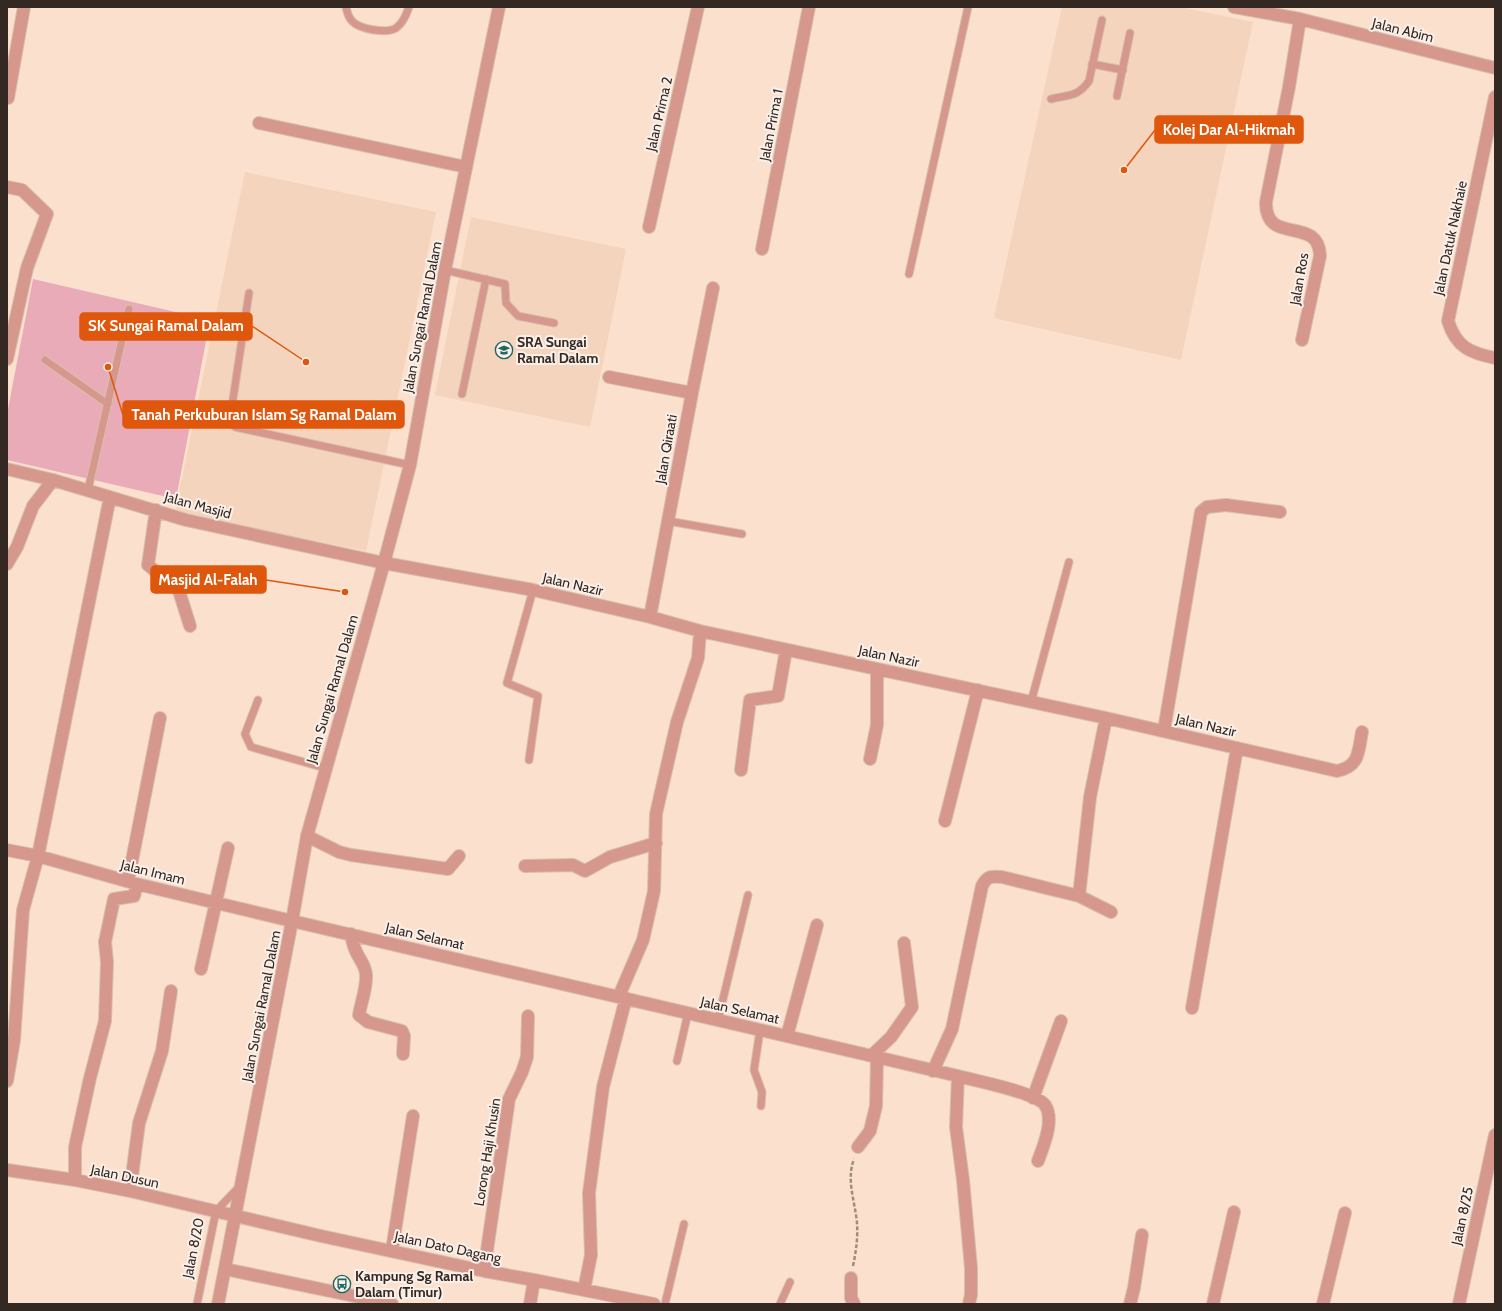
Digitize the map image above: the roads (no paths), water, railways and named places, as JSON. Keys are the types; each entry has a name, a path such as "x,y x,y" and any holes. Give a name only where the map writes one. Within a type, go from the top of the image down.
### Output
{"street":[{"path":"8,98 24,7"},
{"name":"Jalan Sungai Ramal Dalam","path":"236,1216 307,836 410,465 445,270 499,7"},
{"name":"Jalan Prima 2","path":"649,227 698,7"},
{"name":"Jalan Prima 1","path":"762,248 809,7"},
{"name":"Jalan Abim","path":"1234,7 1300,19 1495,68"},
{"name":"Jalan Ros","path":"1300,19 1289,87 1266,202 1266,210 1267,216 1271,222 1284,228 1311,236 1316,240 1319,248 1320,256 1302,340"},
{"name":"Jalan Datuk Nakhaie","path":"1495,97 1448,322 1452,334 1461,346 1495,358"},
{"path":"259,123 466,167"},
{"path":"7,187 22,190 47,214 27,268 7,359"},
{"name":"Jalan Qiraati","path":"650,617 713,288"},
{"path":"609,377 692,392"},
{"name":"Jalan Masjid","path":"7,469 53,480 186,520 384,563"},
{"path":"7,564 17,547 34,506 53,480"},
{"path":"7,1082 14,1040 23,910 38,856 110,497"},
{"path":"1164,730 1201,512 1207,507 1226,505 1280,512"},
{"path":"156,510 148,564 179,591 190,626"},
{"name":"Jalan Nazir","path":"384,563 533,590 650,617 700,631 1164,730 1337,771 1346,769 1352,765 1356,759 1362,732"},
{"path":"584,1290 591,1255 589,1193 603,1087 622,997 643,940 654,891 656,814 677,722 698,658 700,631"},
{"path":"742,770 750,700 778,696 786,650"},
{"path":"870,759 877,725 876,669"},
{"path":"946,821 978,690"},
{"path":"75,1180 75,1147 90,1078 105,1021 107,962 105,942 114,899 134,896 132,883 160,718"},
{"path":"1079,896 1090,797 1106,718"},
{"path":"1192,1008 1237,748"},
{"path":"307,836 339,852 351,855 448,869 459,856"},
{"path":"525,866 573,865 585,872 610,857 656,843"},
{"path":"201,969 228,848"},
{"name":"Jalan Imam","path":"7,850 38,856 132,883 292,921"},
{"path":"934,1071 952,1029 982,886 985,880 992,876 1002,877 1079,896 1111,912"},
{"name":"Jalan Selamat","path":"292,921 958,1076 1011,1090 1033,1098"},
{"path":"787,1036 817,925"},
{"path":"351,934 355,950 363,963 366,974 366,986 361,1003 360,1015 368,1022 402,1031 404,1036 403,1054"},
{"path":"858,1147 870,1131 876,1106 874,1057 891,1037 912,1007 904,943"},
{"path":"130,1191 139,1123 162,1051 171,991"},
{"name":"Lorong Haji Khusin","path":"484,1271 509,1099 522,1072 527,1057 528,1016"},
{"path":"1038,1161 1047,1136 1049,1116 1045,1105 1033,1098 1061,1021"},
{"path":"958,1076 956,1127 963,1180 971,1268 971,1295 969,1304"},
{"path":"392,1250 413,1116"},
{"name":"Jalan 8/25","path":"1459,1304 1495,1135"},
{"name":"Jalan Dusun","path":"7,1170 75,1180 130,1191 236,1216"},
{"path":"1213,1304 1234,1212"},
{"path":"1323,1304 1345,1214"},
{"path":"218,1304 236,1216"},
{"name":"Jalan Dato Dagang","path":"236,1216 484,1271 654,1304"},
{"path":"1130,1304 1134,1288 1142,1234"},
{"path":"225,1269 392,1304"},
{"path":"850,1278 851,1298 854,1304"},
{"path":"530,1304 534,1280"}],"lane":[{"path":"346,7 350,20 355,25 371,30 387,31 394,29 400,24 406,15 408,7"},
{"path":"909,274 968,7"},
{"path":"1051,99 1074,94 1083,90 1089,81 1102,20"},
{"path":"1117,96 1130,33"},
{"path":"1092,64 1123,70"},
{"path":"445,270 505,284 506,303 518,316 554,323"},
{"path":"462,394 486,279"},
{"path":"249,293 233,399 235,427 410,465"},
{"path":"88,490 129,309"},
{"path":"46,360 108,404"},
{"path":"668,521 742,534"},
{"path":"1031,702 1069,562"},
{"path":"530,760 538,696 507,683 533,590"},
{"path":"258,700 245,734 251,747 325,768"},
{"path":"718,1020 748,894"},
{"path":"677,1061 688,1013"},
{"path":"760,1030 754,1070 762,1092 761,1106"},
{"name":"Jalan 8/20","path":"197,1304 216,1211 241,1185"},
{"path":"665,1304 684,1224"},
{"path":"780,1304 790,1282"}],"place":[{"name":"Kolej Dar Al-Hikmah","path":"1124,170"},
{"name":"SRA Sungai Ramal Dalam","path":"504,350"},
{"name":"SK Sungai Ramal Dalam","path":"306,362"},
{"name":"Tanah Perkuburan Islam Sg Ramal Dalam","path":"108,367"},
{"name":"Masjid Al-Falah","path":"345,592"},
{"name":"Kampung Sg Ramal Dalam (Timur)","path":"342,1284"}]}
